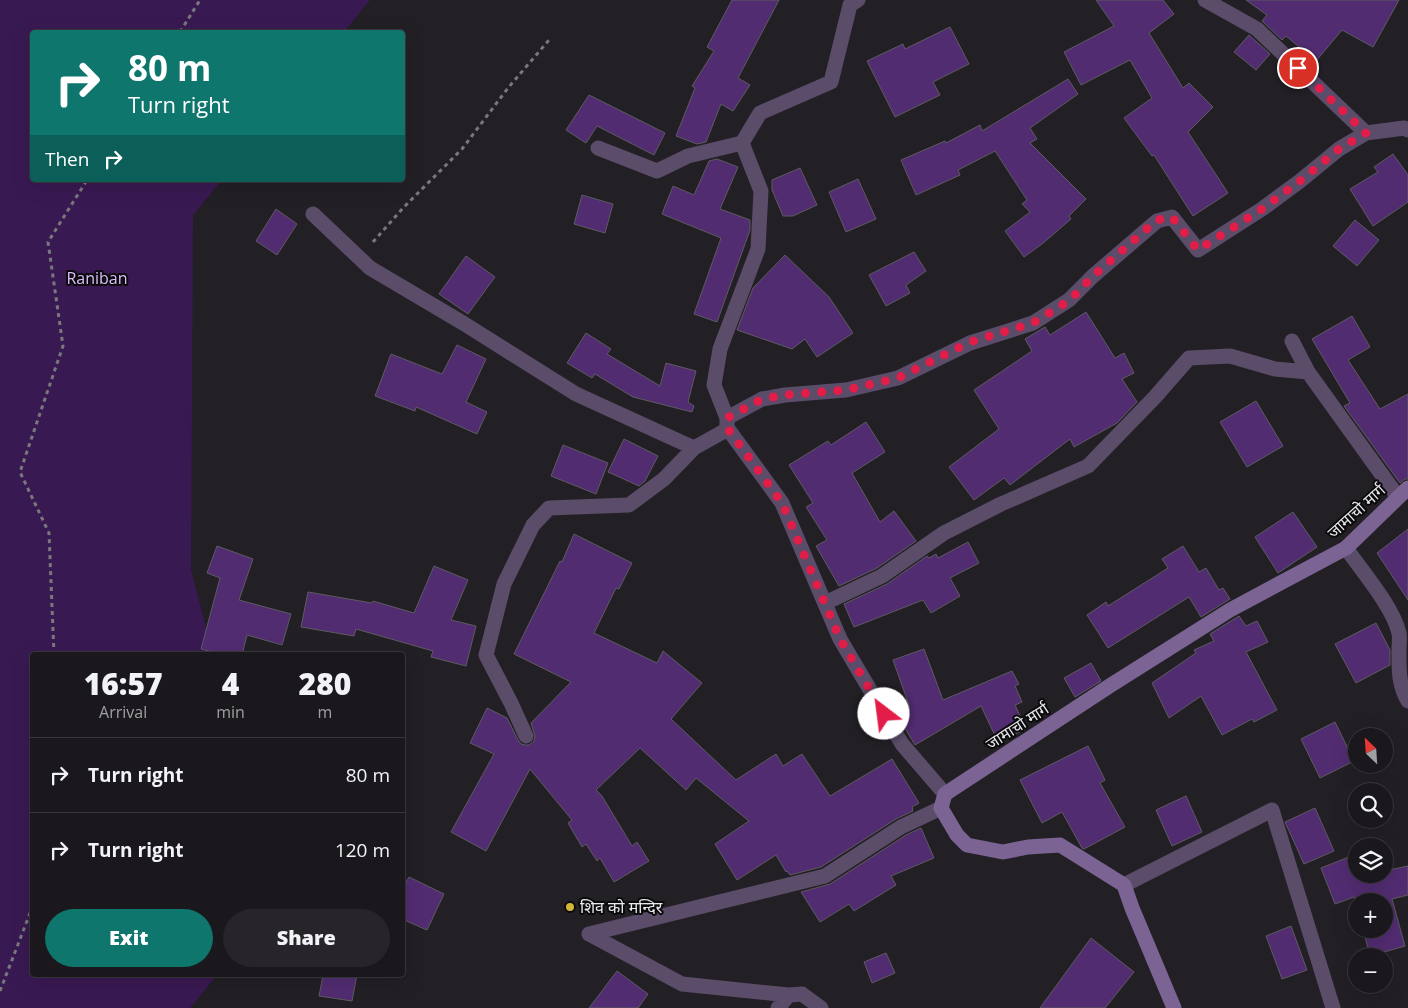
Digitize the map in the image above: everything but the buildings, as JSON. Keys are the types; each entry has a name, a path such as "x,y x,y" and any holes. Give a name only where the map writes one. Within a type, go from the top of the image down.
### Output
{"street":[{"path":"598,148 657,171 688,156 742,142 760,113 831,82 850,6 858,0"},
{"path":"1206,0 1257,28 1366,133"},
{"path":"526,736 486,655 504,584 533,525 549,508 629,505 664,479 694,448 762,399 785,395 846,390 898,378 970,342 1033,323 1070,300 1093,276 1157,220 1172,217 1198,250 1262,209 1339,149 1366,133 1404,128 1408,130"},
{"path":"742,142 761,191 758,249 720,349 714,385 727,424 782,503 840,639 902,744 943,801 957,835 967,845 1003,852 1028,847 1060,845 1124,885 1174,1008"},
{"path":"313,214 370,268 576,394 694,448"},
{"path":"1292,341 1308,372 1403,492"},
{"path":"825,603 882,576 944,533 1001,504 1088,466 1155,398 1189,358 1230,356 1275,369 1308,372"},
{"name":"जामाचो मार्ग","path":"943,801 1111,685 1230,610 1346,548 1403,492"},
{"path":"1346,548 1394,619 1400,635 1398,671 1400,682 1408,701"},
{"path":"822,1008 802,994 789,995 682,984 589,934 825,876 943,801"},
{"path":"1124,885 1272,810 1333,1008"},
{"path":"778,1008 789,995"}],"path":[{"path":"181,30 200,0"},
{"path":"359,258 402,208 462,150 508,88 548,40"},
{"path":"54,652 49,534 20,472 63,346 48,242 86,182"},
{"path":"0,991 30,913"}],"green space":[{"name":"Raniban","path":"0,0 370,0 346,30 30,30 30,182 220,182 193,215 191,570 212,652 30,652 30,977 215,977 190,1008 0,1008"}],"place":[{"name":"शिव को मन्दिर","path":"570,907"}],"route":[{"path":"884,714 840,639 782,503 728,429 727,418 762,399 785,395 846,390 898,378 970,342 1033,323 1070,300 1093,276 1157,220 1172,217 1198,250 1262,209 1339,149 1366,133 1298,68"}]}
